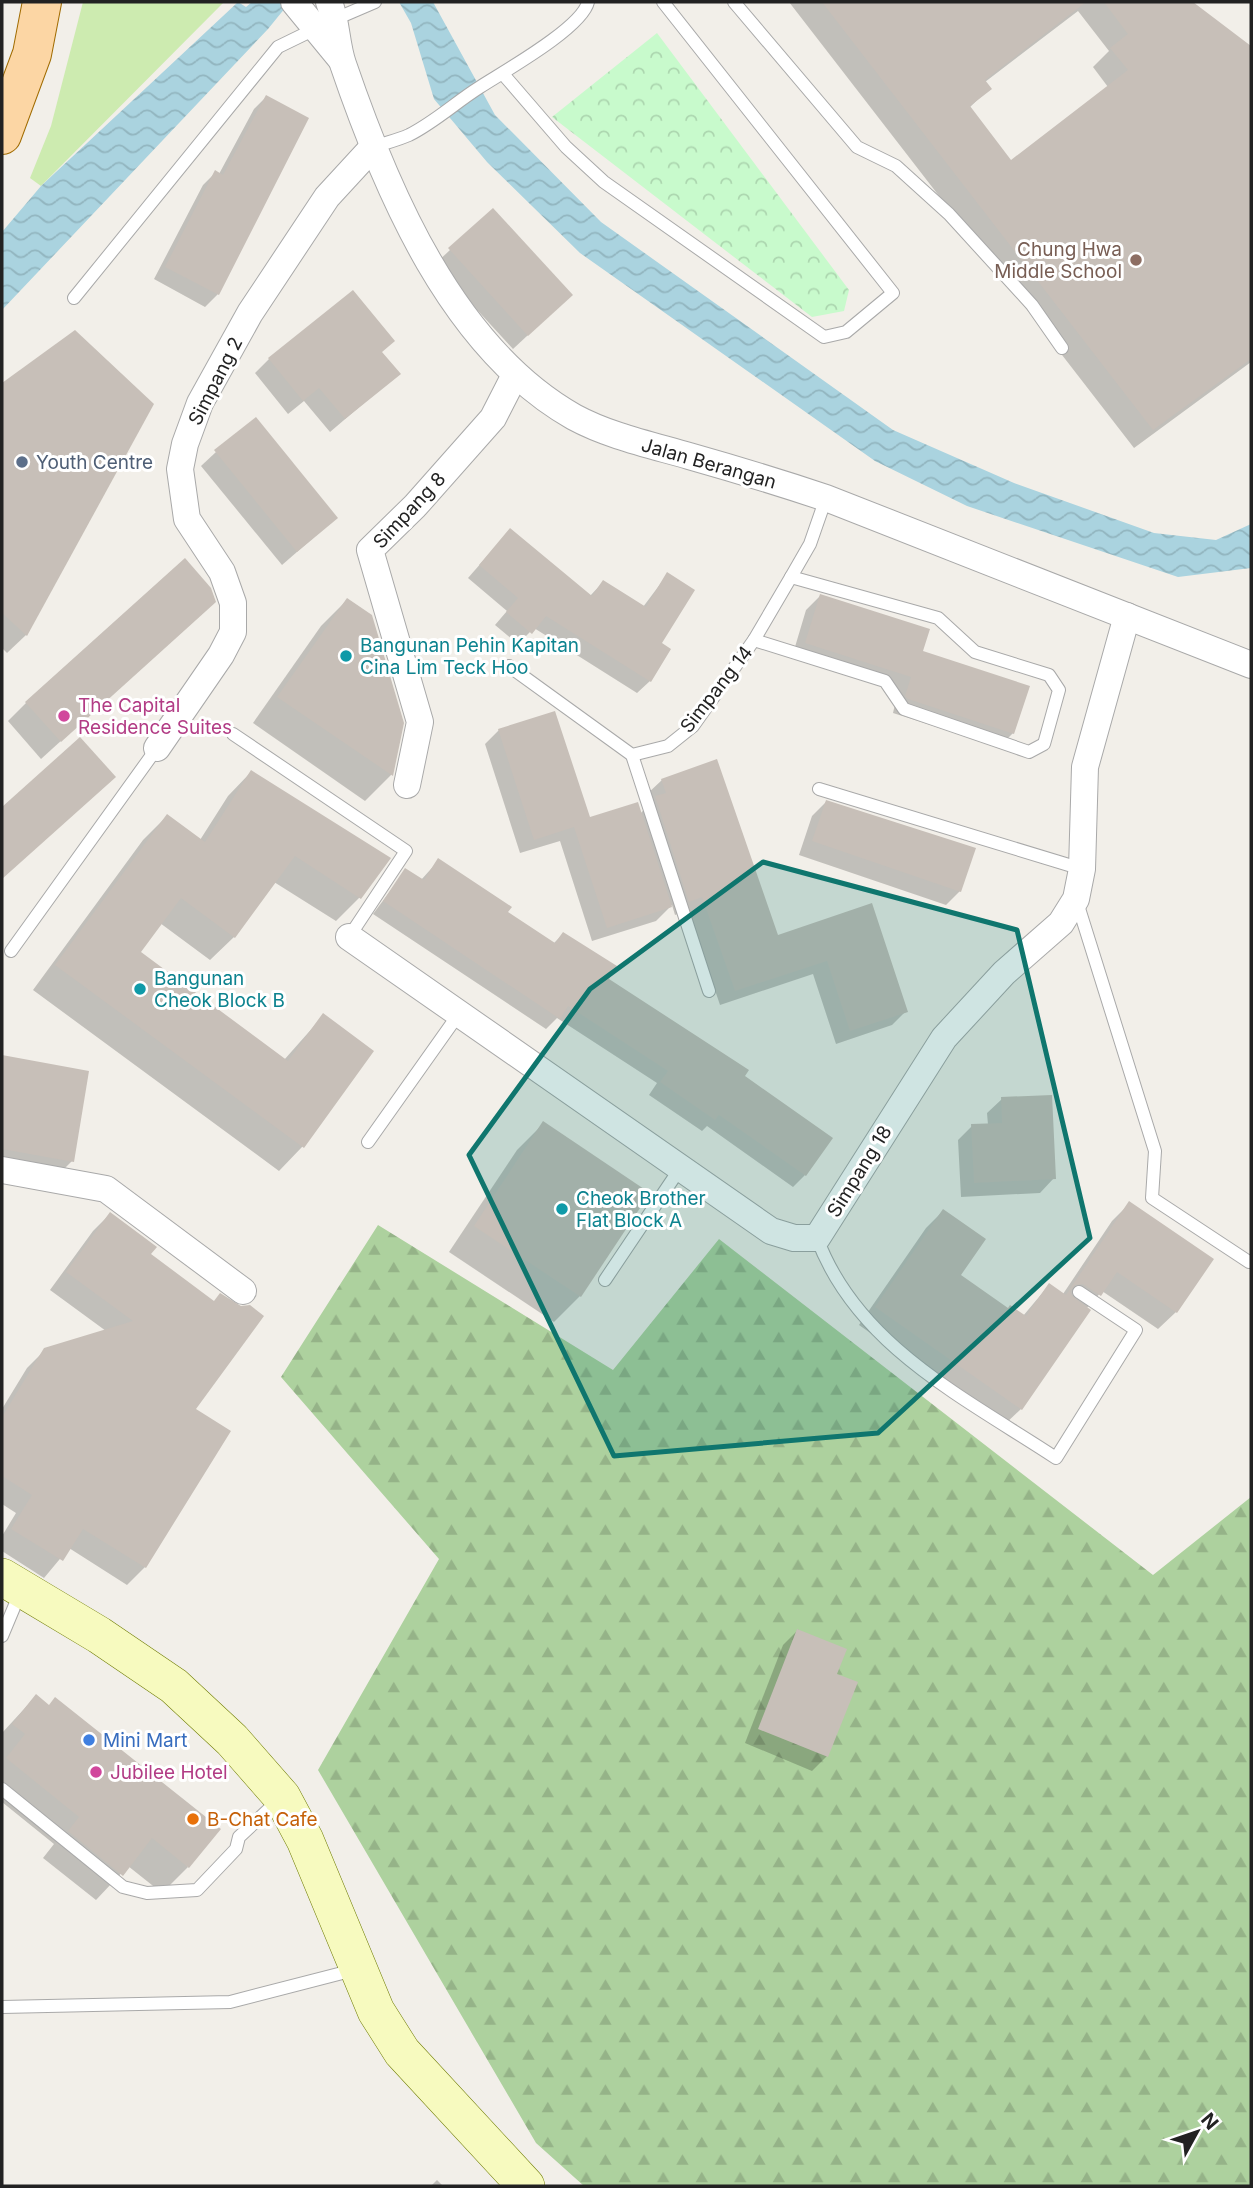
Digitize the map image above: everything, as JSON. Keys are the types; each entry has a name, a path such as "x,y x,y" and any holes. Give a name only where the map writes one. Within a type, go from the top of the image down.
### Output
{"main road":[{"path":"2,135 32,54 42,2"},
{"path":"12,1583 99,1635 174,1686 232,1740 282,1797 305,1840 376,2011 402,2052 526,2186"}],"street":[{"name":"Jalan Berangan","path":"296,4 326,16 373,147 411,229 477,333 515,375 574,417 621,436 826,498 1251,665"},
{"name":"Simpang 2","path":"157,748 216,664 233,632 233,603 222,572 187,519 180,469 188,433 200,403 250,313 327,197 373,147"},
{"name":"Simpang 8","path":"407,785 420,722 370,550 415,506 493,418 515,375"},
{"name":"Simpang 18","path":"349,937 679,1170 771,1231 794,1238 817,1238 944,1038 1004,973 1061,923 1076,899 1082,869 1085,767 1127,616"},
{"path":"2,1170 106,1189 243,1291"}],"lane":[{"path":"74,298 278,47 326,16 374,2"},
{"path":"373,147 407,136 503,74 578,18 588,2"},
{"path":"503,74 566,146 604,182 824,337 846,332 893,293 663,2"},
{"path":"734,2 857,147 896,166 949,214 1032,305 1062,348"},
{"name":"Simpang 14","path":"632,755 668,746 692,726 754,640 792,577 810,544 826,498"},
{"path":"754,640 884,681 904,709 1029,752 1044,744 1059,690 1049,674 975,652 939,618 792,577"},
{"path":"509,666 632,755 709,992"},
{"path":"233,734 406,851 349,937"},
{"path":"11,951 157,748"},
{"path":"819,789 1082,869"},
{"path":"1076,899 1155,1150 1152,1198 1250,1262"},
{"path":"368,1142 458,1015"},
{"path":"605,1280 679,1170"},
{"path":"817,1238 840,1287 879,1335 910,1362 1056,1458 1136,1330 1079,1292"},
{"path":"2,1636 12,1583"},
{"path":"2,1789 123,1887 147,1893 197,1890 236,1849 239,1836 282,1797"},
{"path":"2,2007 230,2003 359,1969"}],"highlighted area":[{"path":"763,862 1017,930 1090,1238 878,1433 614,1456 469,1155 590,989"}],"green space":[{"path":"83,2 224,2 41,186 30,178 51,126"},
{"path":"657,33 849,290 844,311 812,317 552,117"},
{"path":"378,1225 613,1370 719,1239 1153,1575 1251,1497 1251,2186 584,2186 536,2143 318,1770 439,1559 281,1377"}],"water":[{"path":"238,2 246,7 252,2 290,2 268,29 2,310 2,232 41,186"},
{"path":"399,2 433,2 495,115 601,222 893,430 1014,483 1154,533 1216,540 1251,524 1251,568 1178,577 967,506 875,461 580,253 487,162 434,99 411,23"}],"building":[{"name":"Chung Hwa Middle School","path":"822,2 1086,2 985,80 992,89 970,106 1011,160 1128,70 1110,48 1128,34 1104,2 1193,2 1251,46 1251,359 1153,430"},
{"path":"266,95 309,118 219,295 165,267 215,170 223,175"},
{"path":"493,208 573,295 528,336 448,248"},
{"path":"353,290 395,341 382,352 401,374 345,419 319,388 303,401 268,358"},
{"path":"75,330 154,404 27,636 2,613 2,383"},
{"path":"256,417 338,518 297,552 214,450"},
{"path":"510,528 592,596 603,580 646,607 667,572 695,590 662,643 671,649 651,682 546,616 532,634 506,612 518,598 479,565"},
{"name":"The Capital Residence Suites","path":"185,558 211,588 216,602 61,742 25,702"},
{"path":"820,594 930,629 923,651 1030,686 1014,734 908,699 905,696 911,677 805,643"},
{"name":"Bangunan Pehin Kapitan Cina Lim Teck Hoo","path":"347,598 372,615 404,723 393,776 277,697"},
{"path":"555,711 590,817 638,802 672,907 607,928 574,827 534,840 498,729"},
{"path":"80,737 116,777 2,879 2,807"},
{"path":"717,759 778,935 872,903 908,1012 850,1031 827,961 735,991 702,897 689,902 655,796 666,793 661,779"},
{"name":"Bangunan Cheok Block B","path":"251,770 391,858 361,899 295,856 235,938 181,898 141,952 288,1061 323,1013 374,1051 304,1148 55,965 167,814 205,842"},
{"path":"826,800 976,848 961,892 812,841"},
{"path":"438,858 512,907 508,912 555,943 563,932 617,966 609,979 749,1070 745,1076 833,1138 806,1176 719,1115 715,1120 660,1082 668,1071 568,1006 560,1019 383,901 405,868 424,880"},
{"path":"2,1055 89,1071 74,1162 2,1149"},
{"path":"1052,1095 1056,1179 974,1183 971,1124 1002,1123 1001,1097"},
{"name":"Cheok Brother Flat Block A","path":"543,1121 650,1193 581,1297 474,1226"},
{"path":"1129,1201 1214,1259 1177,1313 1117,1272 1101,1296 1083,1284 1075,1285 1070,1291 1072,1296 1091,1310 1022,1410 875,1307 943,1209 986,1239 961,1275 1008,1308 1010,1305 1026,1316 1049,1283 1066,1295"},
{"path":"110,1212 157,1247 151,1254 214,1301 220,1293 241,1306 250,1305 264,1316 196,1409 231,1431 146,1568 83,1529 63,1561 11,1529 32,1495 2,1476 2,1417 44,1348 133,1321 66,1272"},
{"path":"797,1629 847,1649 837,1674 858,1682 828,1757 758,1729"},
{"path":"36,1694 49,1705 55,1697 221,1829 189,1868 152,1838 123,1876 68,1831 79,1817 6,1758 25,1734 12,1724"}],"place":[{"name":"Chung Hwa Middle School","path":"1136,260"},
{"name":"Youth Centre","path":"22,462"},
{"name":"Bangunan Pehin Kapitan Cina Lim Teck Hoo","path":"346,656"},
{"name":"The Capital Residence Suites","path":"64,716"},
{"name":"Bangunan Cheok Block B","path":"140,989"},
{"name":"Cheok Brother Flat Block A","path":"562,1209"},
{"name":"Mini Mart","path":"89,1740"},
{"name":"Jubilee Hotel","path":"96,1772"},
{"name":"B-Chat Cafe","path":"193,1819"}]}
